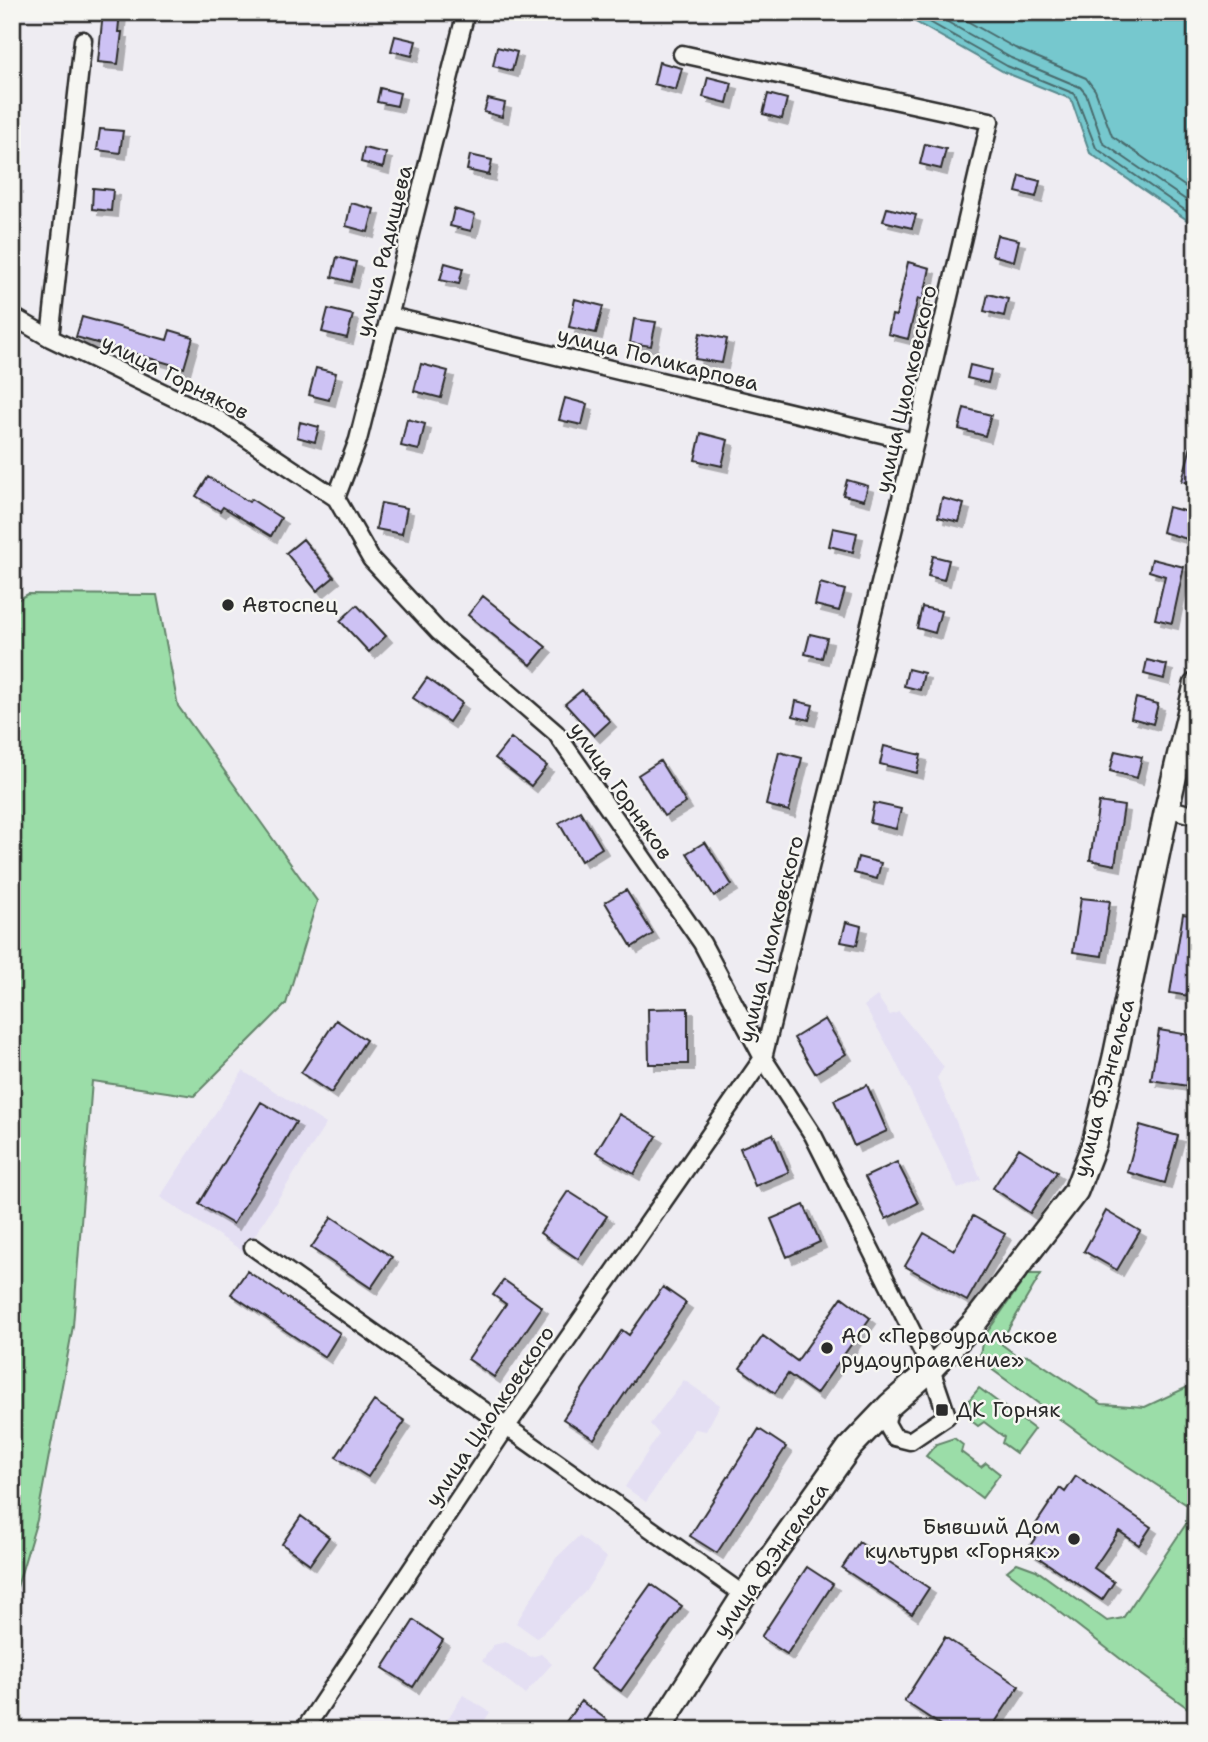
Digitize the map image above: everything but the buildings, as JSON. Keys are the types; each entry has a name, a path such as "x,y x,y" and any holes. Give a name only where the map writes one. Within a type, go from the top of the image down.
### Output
{"street":[{"name":"улица Радищева","path":"335,498 358,440 466,12"},
{"path":"50,338 83,40"},
{"name":"улица Циолковского","path":"304,1730 507,1426 763,1058 915,442 990,121 682,54"},
{"name":"улица Горняков","path":"12,316 50,338 216,418 335,498 371,559 439,632 556,733 702,943 763,1058 813,1135 931,1370 947,1416 910,1441 894,1437 886,1423 890,1405"},
{"name":"улица Поликарпова","path":"390,316 915,442"},
{"name":"улица Ф.Энгельса","path":"661,1729 744,1595 849,1448 890,1405 931,1370 975,1322 1076,1191 1094,1144 1115,1057 1167,808 1196,685"},
{"path":"1167,808 1196,816"},
{"path":"253,1247 744,1595"}],"shaded area":[{"path":"877,996 890,1015 899,1012 944,1067 937,1078 981,1179 958,1189 889,1048 864,1006"},
{"path":"243,1071 326,1124 244,1252 160,1197"},
{"path":"684,1380 720,1405 706,1431 695,1429 646,1502 625,1487 659,1434 650,1424"},
{"path":"579,1536 607,1558 585,1592 537,1638 516,1623 556,1558"},
{"path":"506,1642 531,1657 541,1654 552,1664 525,1694 482,1661 493,1645"},
{"path":"463,1695 490,1712 479,1730 441,1730"}],"green space":[{"path":"28,594 157,595 178,706 317,901 286,1004 194,1096 92,1081 73,1326 37,1520 12,1604 12,603"},
{"path":"1028,1274 1041,1274 1000,1343 1016,1355 1029,1356 1102,1404 1145,1407 1196,1383 1196,1714 1007,1571 1017,1563 1036,1570 1107,1621 1123,1618 1186,1524 1187,1505 1094,1444 979,1360 983,1338"},
{"path":"979,1388 1034,1429 1016,1453 1002,1443 1004,1437 984,1422 978,1426 969,1419 969,1400"},
{"path":"954,1438 963,1445 961,1452 981,1467 986,1463 1000,1474 982,1498 926,1456 936,1444"}],"water":[{"path":"875,12 1196,12 1196,226 1090,153 1071,99 1004,72 903,15"}],"place":[{"name":"Автоспец","path":"228,605"},
{"name":"АО «Первоуральское рудоуправление»","path":"827,1348"},
{"name":"ДК Горняк","path":"942,1410"},
{"name":"Бывший Дом культуры «Горняк»","path":"1074,1539"}]}
